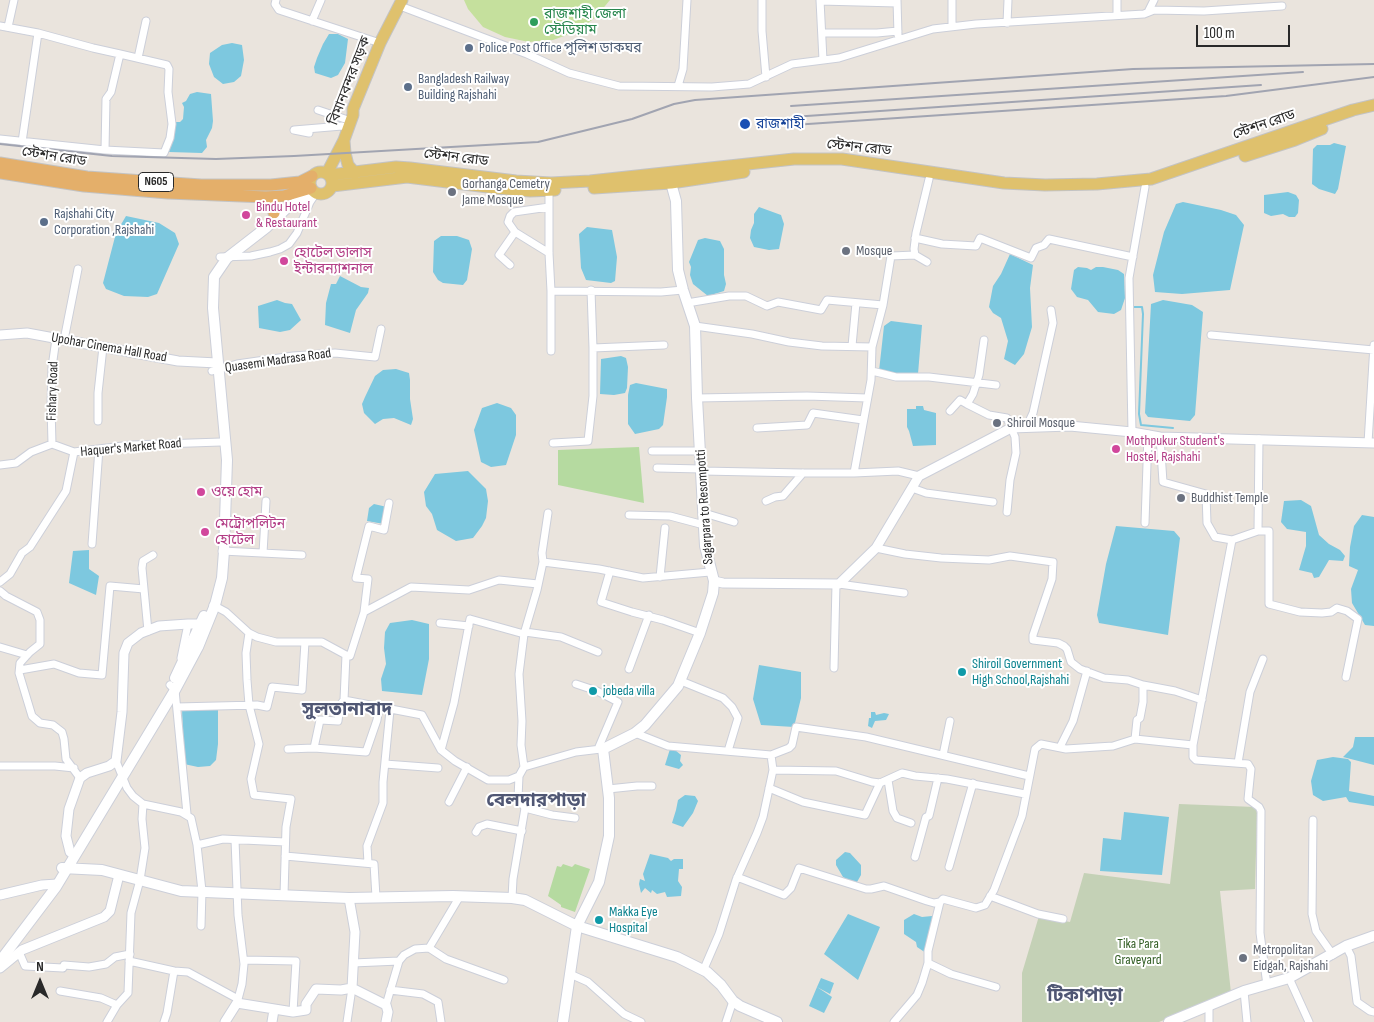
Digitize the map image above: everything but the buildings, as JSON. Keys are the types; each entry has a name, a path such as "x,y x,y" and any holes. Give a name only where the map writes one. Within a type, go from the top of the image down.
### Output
{"highway":[{"name":"স্টেশন রোড","path":"0,163 87,177 201,185 271,185 319,182"},
{"name":"স্টেশন রোড","path":"0,173 84,186 266,197 284,196 319,182"},
{"path":"266,197 272,203 274,213"}],"main road":[{"name":"বিমানবন্দর সড়ক","path":"319,182 344,140 348,121 380,43 401,3"},
{"name":"স্টেশন রোড","path":"319,182 355,172 396,167 516,181 551,183 590,181 794,159 842,159 1004,183 1045,185 1097,184 1150,179 1352,110 1374,105"},
{"name":"স্টেশন রোড","path":"319,182 407,176 530,191 671,183 768,169 848,166 1001,189 1056,192 1109,190 1145,187 1295,140 1347,120 1374,113"},
{"path":"224,258 268,227 288,207 319,182 348,121"},
{"path":"344,140 344,153 348,165 355,172"},
{"path":"173,687 181,664 212,605 223,551 227,460 206,291 209,276 224,258 274,213 319,182"},
{"name":"Sagarpara to Resompotti","path":"600,749 635,733 645,726 681,681 714,593 705,546 695,326 678,270 676,201 671,183"},
{"path":"215,366 224,461 223,551"},
{"path":"0,961 63,869 119,768 198,647 203,625"},
{"path":"563,1022 577,926 598,882 609,836 608,789 600,749"},
{"path":"63,869 102,870 181,891 349,898 460,896 525,900 577,926 676,957 703,971 721,985 734,1001 749,1012 777,1022"},
{"path":"0,952 54,883"},
{"path":"1169,1022 1244,990 1289,978 1346,946 1374,936"}],"street":[{"path":"8,27 14,0"},
{"path":"276,0 275,4 278,10 380,43"},
{"path":"312,21 321,0"},
{"path":"678,86 683,69 688,0"},
{"path":"762,0 762,31 766,77"},
{"path":"823,60 820,0 897,2 898,39"},
{"path":"952,0 952,26"},
{"path":"1007,23 1008,0"},
{"path":"1117,0 1117,14"},
{"path":"1148,12 1154,0"},
{"path":"401,3 528,54 569,73 619,86 731,86 749,84 792,64 839,58 933,29 952,26 1117,14 1144,14 1154,10 1204,11 1282,6"},
{"path":"138,58 146,21"},
{"path":"0,26 38,33 167,65 169,69 168,92 172,124 170,138 164,152 159,154 0,139"},
{"path":"823,33 898,31"},
{"path":"22,142 38,33"},
{"path":"105,150 106,99 111,92 120,54"},
{"path":"318,110 348,121"},
{"path":"309,133 294,130 348,121"},
{"path":"915,255 915,238 929,179"},
{"path":"224,258 270,252 289,244 297,233 319,182"},
{"path":"1132,432 1129,278 1145,187"},
{"path":"549,190 551,352"},
{"path":"549,207 514,212 508,222 515,232 549,253"},
{"path":"510,265 498,255 515,232"},
{"path":"915,238 942,244 976,246 980,238 1031,258 1036,248 1044,245 1049,239 1133,257"},
{"path":"854,473 871,380 872,347 883,305 891,256 915,255 927,262"},
{"name":"Fishary Road","path":"52,444 50,406 52,367 78,269"},
{"path":"553,443 588,441 592,396 593,348 591,290"},
{"path":"551,291 661,292 683,290"},
{"path":"687,303 729,296 746,296 767,306 778,302 821,310 827,300 883,305"},
{"path":"852,346 856,302"},
{"path":"1026,428 1033,413 1053,323 1051,310"},
{"path":"695,326 752,334 789,342 872,347"},
{"name":"Quasemi Madrasa Road","path":"215,366 327,353 375,356 381,329"},
{"name":"Upohar Cinema Hall Road","path":"0,335 27,333 215,366"},
{"path":"1211,335 1374,350"},
{"path":"967,404 977,383 984,340"},
{"path":"593,348 664,345"},
{"path":"834,668 837,584 876,548 919,476 1011,428 1070,426 1132,432 1160,437 1371,443 1374,345"},
{"path":"98,421 98,393 103,347"},
{"path":"872,371 896,377 929,377 996,385"},
{"path":"697,398 807,396 867,398"},
{"path":"950,411 960,400 988,415 1007,418 1015,437 1016,453 1010,480 1007,512"},
{"path":"757,428 807,426 813,413 863,420"},
{"path":"1145,522 1148,434"},
{"path":"1160,437 1163,482 1206,494 1207,522 1215,537 1232,540 1258,531 1269,531 1269,604 1300,612 1322,613 1331,612 1337,608 1347,611 1358,619 1346,677"},
{"path":"1258,531 1259,439"},
{"name":"Haquer's Market Road","path":"0,582 10,574 22,553 30,547 66,491 74,452 131,445 222,442"},
{"path":"0,465 16,463 32,452 52,444 74,452"},
{"path":"92,544 98,449"},
{"path":"652,451 701,451"},
{"path":"657,468 803,473 898,471 919,476"},
{"path":"766,502 775,497 783,496 803,473"},
{"path":"912,488 926,493 993,502"},
{"path":"263,553 266,501"},
{"path":"212,605 226,612 249,634 276,642 322,642 350,656 364,612 368,579 356,578 369,526 384,530 389,503"},
{"path":"704,513 734,522"},
{"path":"512,898 513,879 525,808 518,798 519,776 524,767 521,745 522,721 519,674 524,633 543,562 542,553 548,514"},
{"path":"629,515 670,516 704,525"},
{"path":"660,577 665,528"},
{"path":"1232,540 1193,745 1193,757 1196,760 1248,764 1250,769 1248,799 1259,807 1261,811 1260,933 1267,984"},
{"path":"876,548 905,554 941,558 989,560 1010,556 1054,562 1052,579 1033,640 1058,643 1064,646 1067,649 1071,662 1080,669 1104,678 1128,680 1175,691 1202,700"},
{"path":"223,551 302,555"},
{"path":"148,631 143,561 152,555"},
{"path":"543,562 610,571 643,578 712,576 724,583 837,584 904,593"},
{"path":"610,571 602,602 700,634"},
{"path":"364,612 411,587 469,590 499,580 538,584"},
{"path":"20,670 54,664 79,673 102,675 110,586 144,589"},
{"path":"0,591 37,612 40,620 40,644 20,663 20,670 32,716 40,723 53,725 62,732 66,759 80,778"},
{"path":"629,669 649,616"},
{"path":"441,750 454,702 470,619 524,633 561,637 598,652"},
{"path":"440,623 469,626"},
{"path":"181,664 188,624"},
{"path":"201,926 202,891 197,845 191,818 187,814 143,804 132,796 119,768 124,653 128,642 159,626 203,625"},
{"path":"249,634 246,653 249,705 259,744 251,779 254,796 291,799 286,827 284,895"},
{"path":"177,707 267,706 272,687 302,690 305,642"},
{"path":"0,647 27,656"},
{"path":"314,748 320,720 338,721 340,705 344,700 346,655"},
{"path":"1238,763 1250,692 1263,659"},
{"path":"1060,747 1072,721 1086,671"},
{"path":"681,681 723,698 732,707 738,718 728,751"},
{"path":"524,767 576,752 600,749 618,702 576,684"},
{"path":"1135,739 1137,720 1140,718 1143,702 1143,685"},
{"path":"173,687 177,707 187,814"},
{"path":"344,700 422,715 441,750 455,761 488,780 509,780 519,776"},
{"path":"288,749 314,748 366,752 377,720 379,707"},
{"path":"368,863 367,846 383,803 383,782 390,710"},
{"path":"943,755 950,721"},
{"path":"635,733 668,746 770,755 792,745 796,727 848,733 1029,776"},
{"path":"737,877 784,895 790,888 799,868 866,889 884,886 934,903 940,902 943,899 976,908 985,904 990,896 1022,816 1035,749 1041,744 1066,749 1113,746 1135,739 1193,745"},
{"path":"703,971 719,934 737,877 763,817 773,770 770,755"},
{"path":"385,764 438,768"},
{"path":"0,766 74,768"},
{"path":"72,854 66,836 69,809 80,778 87,773 109,766 119,768"},
{"path":"449,802 467,767"},
{"path":"773,770 836,772 872,782 888,780 902,773 973,783 1025,794"},
{"path":"915,857 938,778"},
{"path":"888,780 897,818 911,823"},
{"path":"769,788 803,802 865,815 880,782"},
{"path":"949,867 973,783"},
{"path":"608,789 652,786"},
{"path":"107,1022 117,1005 128,993 132,913 145,848 142,819 143,804"},
{"path":"525,808 575,818"},
{"path":"1313,820 1312,914 1316,931 1332,954"},
{"path":"476,832 480,827 487,824 522,831"},
{"path":"197,845 223,839 286,842"},
{"path":"225,1022 237,1001 242,984 244,960 238,915 235,840"},
{"path":"285,856 374,864 376,897"},
{"path":"0,968 19,952 104,917 110,911 118,874"},
{"path":"0,895 54,883"},
{"path":"428,948 460,896"},
{"path":"990,896 1038,914 1063,919"},
{"path":"347,1022 352,988 355,932 349,898"},
{"path":"894,1022 917,996 928,963 928,951 940,902"},
{"path":"1346,946 1351,956 1357,1002 1374,1012"},
{"path":"386,1022 388,1012 386,1005 399,961 404,955 415,949 428,948 446,959 504,980"},
{"path":"19,952 25,966 63,968 64,965 89,967 106,964 115,957 129,958 174,971 188,972 237,1001 274,1010 292,1012 306,1010 306,1004 316,989 341,990 352,988 386,1005"},
{"path":"244,960 296,961 292,1012"},
{"path":"353,963 399,961"},
{"path":"928,963 951,974 996,987"},
{"path":"164,1022 174,971"},
{"path":"570,974 588,982 624,1014 641,1022"},
{"path":"1289,978 1310,1022"},
{"path":"390,990 423,994 438,1002 441,1022"},
{"path":"1244,990 1248,1022"},
{"path":"60,991 102,999 117,1005"},
{"path":"726,1022 734,1001"},
{"path":"1209,1006 1209,1022"},
{"path":"272,1022 274,1010"}],"green space":[{"name":"রাজশাহী জেলা স্টেডিয়াম","path":"464,0 610,0 595,18 575,32 553,40 529,42 505,37 483,27 468,9"},
{"path":"639,447 644,503 558,485 558,450"},
{"name":"Tika Para Graveyard","path":"1179,804 1255,807 1257,813 1255,889 1220,891 1231,993 1159,1022 1022,1022 1022,973 1039,916 1070,922 1084,873 1170,884"},
{"path":"563,864 572,867 575,864 590,869 575,912 561,907 561,905 548,896 557,866 561,867"}],"water":[{"path":"329,34 338,34 348,39 345,63 338,75 331,78 315,73 314,67"},
{"path":"232,43 242,45 244,60 241,76 234,82 223,84 214,77 209,64 210,53 222,45"},
{"path":"197,92 211,94 213,121 206,140 207,147 202,153 169,152 174,122 180,122 183,119 184,107 182,103 186,101 190,94"},
{"path":"1334,143 1346,146 1338,189 1335,194 1319,189 1312,184 1313,149 1317,145 1330,145"},
{"path":"1288,192 1296,195 1299,200 1298,213 1295,217 1283,214 1271,216 1264,213 1264,195"},
{"path":"1183,202 1236,215 1244,225 1230,290 1182,294 1155,292 1153,275 1164,232 1176,204"},
{"path":"759,207 781,215 784,224 779,249 769,250 754,247 750,238 751,230 754,223 754,214"},
{"path":"126,216 159,223 175,233 179,244 157,294 148,297 124,296 106,289 103,283 116,233"},
{"path":"587,227 612,230 617,257 615,281 611,283 586,280 581,268 579,234"},
{"path":"441,236 457,236 469,240 472,249 467,280 463,285 443,283 438,280 433,272 434,241"},
{"path":"705,238 720,241 724,249 726,284 724,291 708,296 693,284 689,262 698,240"},
{"path":"1010,254 1033,265 1030,288 1032,327 1024,354 1015,365 1004,359 1008,341 1001,318 993,313 989,307 993,286"},
{"path":"1078,267 1091,270 1096,267 1103,267 1118,270 1124,274 1125,298 1121,310 1114,314 1098,312 1088,300 1077,297 1071,289 1074,270"},
{"path":"340,276 361,287 369,288 368,293 356,310 350,333 325,325 326,303 331,284 336,284"},
{"path":"277,300 292,304 301,320 290,330 280,332 259,328 258,306"},
{"path":"1163,300 1192,305 1203,312 1195,415 1190,421 1148,417 1145,413 1151,304"},
{"path":"891,321 922,325 918,374 908,377 879,371 884,326"},
{"path":"621,356 626,358 628,367 625,393 614,395 600,394 601,359"},
{"path":"396,369 409,373 413,419 411,425 394,418 383,419 375,424 364,413 362,404 375,376 383,370"},
{"path":"636,383 667,389 663,425 659,429 635,434 628,424 628,395 630,385"},
{"path":"497,403 511,408 516,415 516,435 506,465 491,467 481,462 474,430 482,408"},
{"path":"916,406 923,406 924,410 936,413 936,445 913,446 907,427 907,409 916,409"},
{"path":"468,471 486,489 488,501 486,518 473,538 456,541 437,530 432,514 426,506 424,492 435,474"},
{"path":"1301,500 1311,506 1319,535 1329,544 1340,550 1345,556 1343,561 1329,560 1319,577 1314,578 1312,573 1299,570 1306,546 1306,532 1287,529 1281,522 1284,501"},
{"path":"374,504 387,507 384,524 367,521 369,508"},
{"path":"1362,515 1374,517 1374,626 1365,625 1352,603 1351,589 1358,570 1349,566 1350,547 1354,526"},
{"path":"1116,526 1174,531 1180,538 1168,635 1099,623 1097,615 1106,564"},
{"path":"89,550 89,569 99,576 96,595 69,583 73,551"},
{"path":"412,620 429,624 429,659 422,695 382,691 381,679 386,664 385,632 390,623"},
{"path":"759,665 801,672 801,698 794,727 761,725 753,699"},
{"path":"182,709 218,709 216,760 210,766 198,767 184,764"},
{"path":"871,712 875,712 876,715 889,714 886,720 875,721 872,728 868,726"},
{"path":"1355,737 1374,737 1374,765 1343,757 1353,747"},
{"path":"670,749 675,750 681,755 680,761 683,765 679,769 665,765"},
{"path":"1333,757 1348,759 1351,762 1349,791 1374,796 1374,806 1349,802 1346,797 1323,801 1313,795 1311,781 1317,760"},
{"path":"685,795 695,796 698,801 693,813 683,827 672,823 678,800"},
{"path":"1124,812 1169,817 1162,875 1100,871 1103,838 1121,840"},
{"path":"845,852 850,853 861,865 861,875 857,882 852,882 843,877 836,865 836,860"},
{"path":"650,854 668,858 671,861 683,859 683,869 679,869 678,881 682,887 681,896 667,897 665,892 657,894 652,890 651,893 645,888 641,893 640,879 645,881 643,874"},
{"path":"848,914 880,927 858,980 824,954"},
{"path":"914,914 922,917 932,916 934,920 926,953 917,947 916,942 904,934 904,920"},
{"path":"821,978 834,983 830,994 817,987"},
{"path":"817,987 832,997 824,1013 809,1006"}],"waterway":[{"path":"1134,307 1142,307 1143,314 1139,414 1141,425 1173,428"}],"railway":[{"path":"0,144 112,156 216,159 538,142 632,119 674,104 695,100 1133,69 1374,64"},
{"path":"791,106 1303,72"},
{"path":"793,125 1226,96 1374,77"},
{"path":"792,117 1261,85"}],"place":[{"name":"রাজশাহী জেলা স্টেডিয়াম","path":"534,22"},
{"name":"Police Post Office পুলিশ ডাকঘর","path":"469,48"},
{"name":"Bangladesh Railway Building Rajshahi","path":"408,87"},
{"name":"রাজশাহী","path":"745,124"},
{"name":"Gorhanga Cemetry Jame Mosque","path":"452,192"},
{"name":"Bindu Hotel & Restaurant","path":"246,215"},
{"name":"Rajshahi City Corporation ,Rajshahi","path":"44,222"},
{"name":"Mosque","path":"846,251"},
{"name":"হোটেল ডালাস ইন্টারন্যাশনাল","path":"284,261"},
{"name":"Shiroil Mosque","path":"997,423"},
{"name":"Mothpukur Student's Hostel, Rajshahi","path":"1116,449"},
{"name":"ওয়ে হোম","path":"201,492"},
{"name":"Buddhist Temple","path":"1181,498"},
{"name":"মেট্রোপলিটন হোটেল","path":"205,532"},
{"name":"Shiroil Government High School,Rajshahi","path":"962,672"},
{"name":"jobeda villa","path":"593,691"},
{"name":"Makka Eye Hospital","path":"599,920"},
{"name":"Metropolitan Eidgah, Rajshahi","path":"1243,958"}],"district":[{"name":"সুলতানাবাদ","path":"347,710"},
{"name":"বেলদারপাড়া","path":"536,801"},
{"name":"টিকাপাড়া","path":"1085,996"}]}
